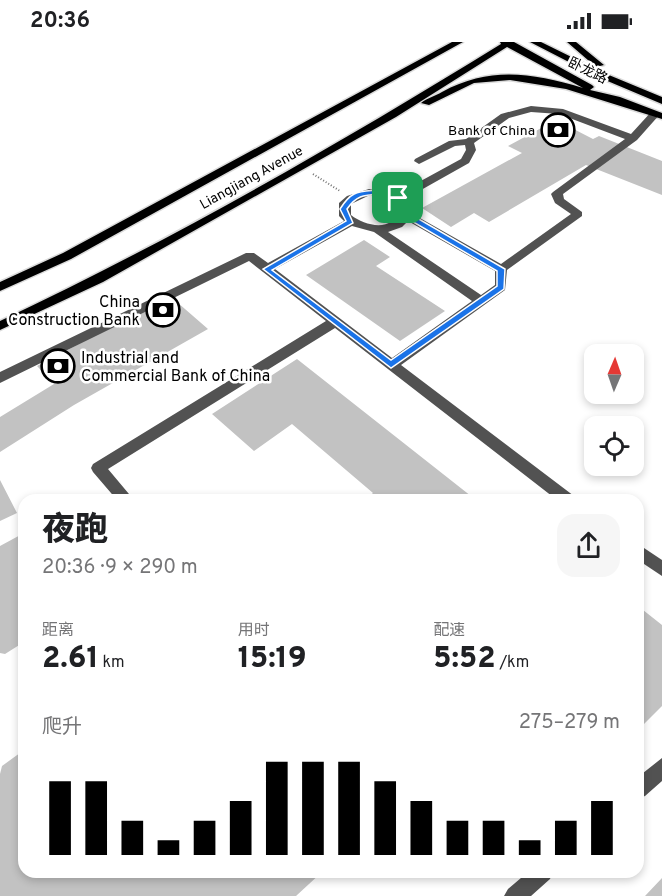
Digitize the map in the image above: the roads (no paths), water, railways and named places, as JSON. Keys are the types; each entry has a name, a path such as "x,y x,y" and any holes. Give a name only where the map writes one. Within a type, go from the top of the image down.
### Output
{"main road":[{"path":"416,66 434,42"},
{"name":"Liangjiang Avenue","path":"0,287 67,256 459,42"},
{"name":"卧龙路","path":"534,42 601,75 662,100"},
{"path":"571,42 598,65 640,85 662,100"},
{"name":"Liangjiang Avenue","path":"0,326 99,279 392,115 507,43"},
{"name":"卧龙路","path":"507,43 582,84 659,115"},
{"path":"392,115 434,100 468,82 501,77 537,80 626,103"}],"street":[{"path":"419,161 453,143 469,142 505,116 531,109 560,111 633,138"},
{"path":"501,269 578,214 559,201 557,194 561,189 633,138 659,115"},
{"path":"398,198 465,161 471,150 469,142"},
{"path":"369,192 379,192 398,198 404,203 406,215 396,225 367,229 351,222 345,216 343,209 350,198 369,192"},
{"path":"406,215 501,269"},
{"path":"267,269 351,222"},
{"path":"377,229 480,301"},
{"path":"0,378 250,256 561,494"},
{"path":"391,365 501,287 501,269"},
{"path":"122,494 98,468 334,322"},
{"path":"644,556 662,569"},
{"path":"644,784 662,768"},
{"path":"515,896 536,878"}],"place":[{"name":"Bank of China","path":"558,130"},
{"name":"China Construction Bank","path":"163,310"},
{"name":"Industrial and Commercial Bank of China","path":"58,366"}]}
